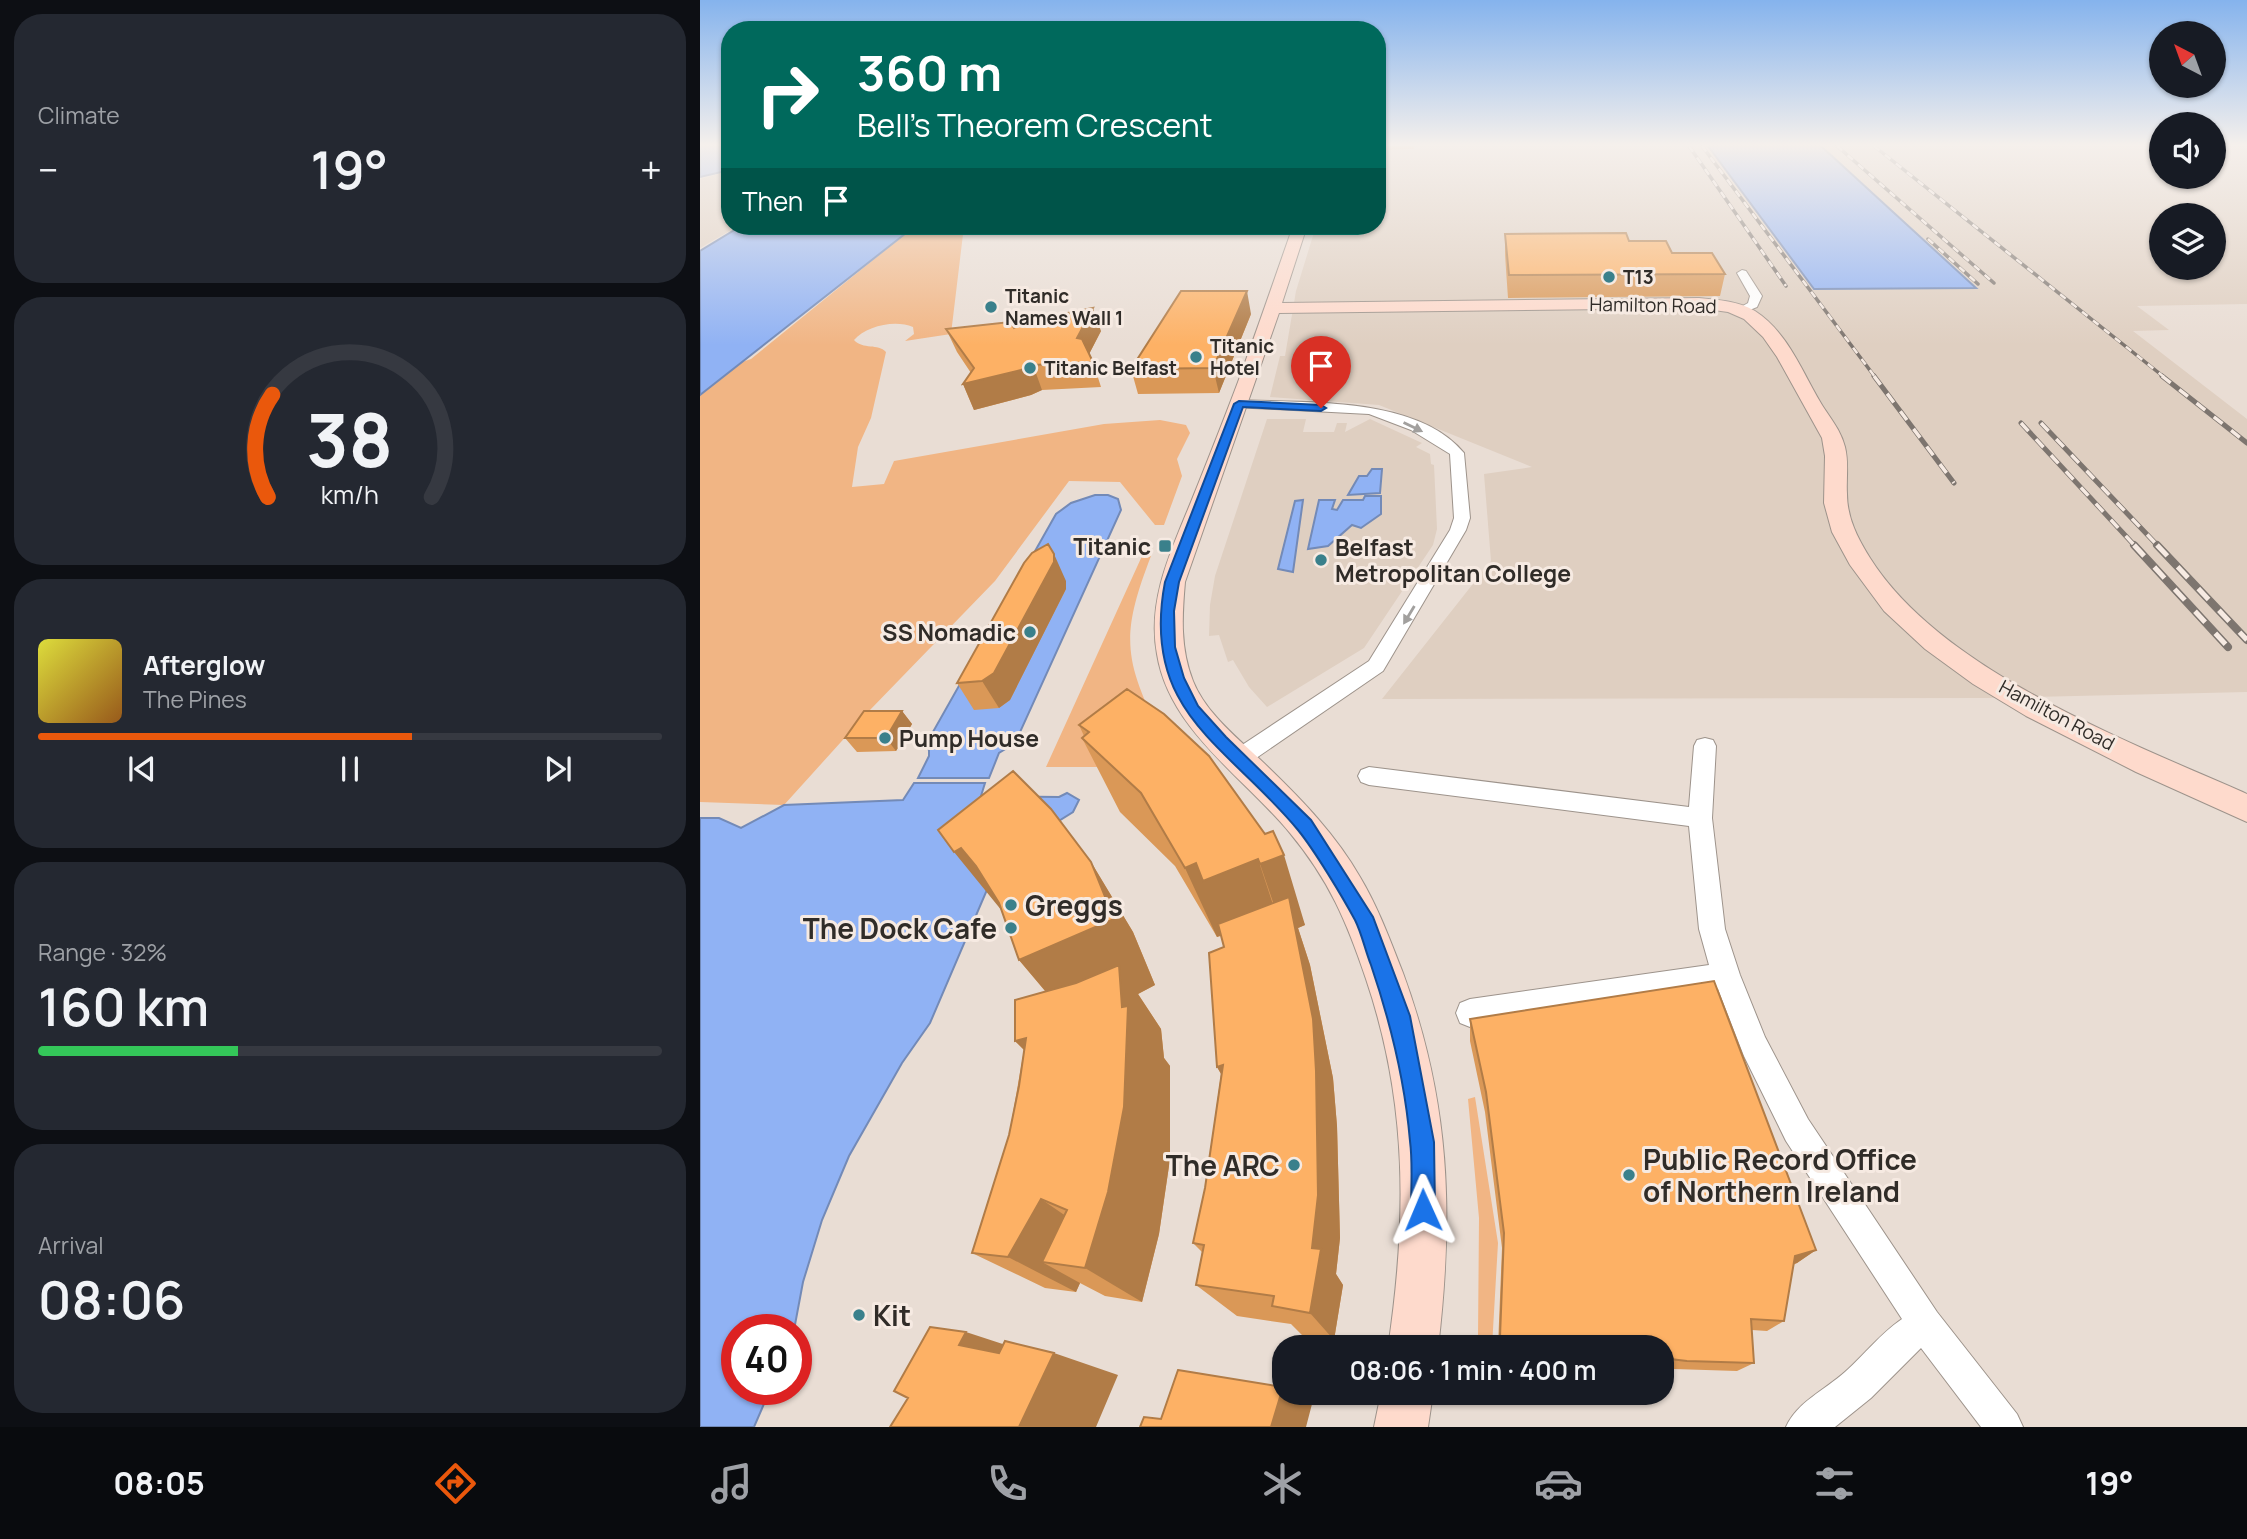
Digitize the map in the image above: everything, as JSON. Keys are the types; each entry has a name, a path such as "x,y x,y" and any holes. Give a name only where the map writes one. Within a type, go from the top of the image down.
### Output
{"street":[{"path":"1297,235 1238,408 1172,582 1167,611 1168,647 1177,678 1192,709 1238,760 1305,825 1364,917 1399,1016 1422,1142 1423,1256 1414,1335"},
{"path":"1740,311 1753,305 1756,296 1742,273"},
{"name":"Hamilton Road","path":"1273,308 1689,303 1725,306 1740,311 1763,326 1832,439 1837,470 1837,514 1862,565 1902,615 1976,672 2056,718 2247,809"},
{"path":"1238,408 1348,408 1380,412 1449,446 1457,453 1462,519 1446,555 1376,666 1238,760"},
{"path":"1705,746 1700,818 1712,929 1726,975 1754,1046 1797,1130 1924,1324 2004,1427"},
{"path":"1369,776 1700,818"},
{"path":"1470,1013 1726,975"},
{"path":"1805,1427 1858,1385 1900,1342 1924,1324"},
{"path":"1401,1427 1405,1405"}],"shaded area":[{"path":"700,213 721,213 722,235 700,248"},
{"path":"1386,213 2149,213 2149,280 2226,280 2226,213 2247,213 2247,304 2137,306 2169,330 2133,331 2247,419 2247,692 1988,698 1382,699 1491,561 1484,474 1532,467 1379,405 1270,397 1280,356 1285,356 1296,291 1313,235 1386,235"},
{"path":"904,235 963,235 951,334 905,341 914,334 913,327 890,324 866,331 854,340 886,352 871,418 858,447 852,487 884,484 894,461 1104,424 1160,420 1186,425 1190,433 1177,459 1182,476 1164,525 1155,525 1120,482 1069,481 995,581 869,711 784,805 700,802 700,395 739,363 751,359"},
{"name":"Belfast Metropolitan College","path":"1267,419 1306,419 1303,432 1334,432 1337,423 1347,423 1345,432 1370,419 1422,443 1416,447 1430,454 1431,464 1434,465 1437,529 1433,545 1364,648 1267,707 1249,687 1233,660 1228,662 1219,635 1209,636 1215,576"},
{"path":"1142,556 1151,556 1135,606 1130,646 1139,685 1160,733 1097,767 1046,767"},
{"path":"1475,1097 1498,1243 1493,1335 1478,1335 1479,1218 1468,1099"}],"water":[{"path":"1757,213 1894,213 1976,288 1814,289"},
{"path":"726,235 904,235 700,395 700,251"},
{"path":"1372,469 1382,469 1380,493 1348,495 1359,476 1367,476"},
{"path":"1095,495 1108,495 1118,499 1121,510 1015,743 999,753 989,778 918,778 929,756 929,750 925,746 1056,514 1071,503"},
{"path":"1365,496 1381,496 1381,514 1361,528 1352,525 1328,546 1308,549 1319,500 1335,500 1332,509 1337,510 1343,500 1363,500"},
{"path":"1303,500 1293,572 1278,569 1295,501"},
{"path":"914,783 985,783 981,796 1059,797 1067,793 1079,800 1073,812 1001,857 930,1023 902,1063 849,1156 822,1220 803,1282 797,1314 721,1314 721,1405 764,1405 754,1427 700,1427 700,818 719,818 741,828 784,805 903,800"}],"building":[{"path":"1626,233 1629,241 1666,241 1672,253 1712,253 1725,274 1509,275 1505,234"},
{"path":"1181,291 1247,291 1213,368 1131,369"},
{"path":"1093,308 1077,338 1082,339 1093,362 1033,365 963,384 974,368 946,329 1010,322 1014,328 1026,321 1038,325 1043,318"},
{"path":"1048,544 1054,554 1054,562 994,673 982,681 957,683 1024,563 1032,553"},
{"path":"1127,689 1164,714 1209,756 1265,834 1273,831 1284,855 1260,864 1258,859 1203,881 1196,863 1185,868 1141,793 1082,738 1089,732 1079,725"},
{"path":"864,711 902,711 886,738 845,738"},
{"path":"1013,771 1051,809 1091,862 1114,919 1019,960 999,903 976,866 961,848 954,852 938,830"},
{"path":"1289,897 1313,1019 1316,1071 1318,1195 1312,1248 1321,1249 1310,1313 1272,1306 1274,1296 1196,1285 1204,1245 1193,1243 1205,1188 1223,1065 1217,1067 1209,953 1224,947 1218,924"},
{"path":"1119,965 1122,1007 1128,1006 1124,1107 1108,1192 1085,1268 1042,1262 1067,1210 1041,1199 1008,1257 972,1253 1009,1135 1019,1086 1026,1038 1015,1041 1015,1000 1076,983"},
{"name":"Public Record Office of Northern Ireland","path":"1714,981 1816,1250 1795,1256 1784,1321 1751,1319 1754,1363 1674,1359 1674,1335 1500,1335 1504,1233 1486,1092 1470,1019"},
{"path":"930,1327 966,1332 959,1345 999,1353 1005,1341 1054,1353 1019,1427 890,1427 908,1398 894,1391"},
{"path":"1178,1370 1272,1385 1272,1405 1278,1405 1271,1427 1140,1427 1144,1417 1161,1419"}],"railway":[{"path":"1735,213 1786,286"},
{"path":"1752,213 1875,377"},
{"path":"1913,213 1994,283"},
{"path":"1958,213 2164,377"},
{"path":"1928,239 1978,284"},
{"path":"1874,376 1954,483"},
{"path":"2162,376 2247,443"},
{"path":"2021,423 2136,547"},
{"path":"2041,423 2159,547"},
{"path":"2134,545 2228,647"},
{"path":"2157,545 2247,640"}],"place":[{"name":"T13","path":"1609,277"},
{"name":"Titanic Names Wall 1","path":"991,307"},
{"name":"Titanic Hotel","path":"1196,357"},
{"name":"Titanic Belfast","path":"1030,368"},
{"name":"Titanic","path":"1165,546"},
{"name":"Belfast Metropolitan College","path":"1321,560"},
{"name":"SS Nomadic","path":"1030,632"},
{"name":"Pump House","path":"885,738"},
{"name":"Greggs","path":"1011,905"},
{"name":"The Dock Cafe","path":"1011,928"},
{"name":"The ARC","path":"1294,1165"},
{"name":"Public Record Office of Northern Ireland","path":"1629,1175"},
{"name":"Kit","path":"859,1315"}],"route":[{"path":"1321,408 1239,404 1172,582 1167,611 1168,647 1177,678 1192,709 1238,760 1305,825 1364,917 1399,1016 1422,1142 1423,1210"}]}
